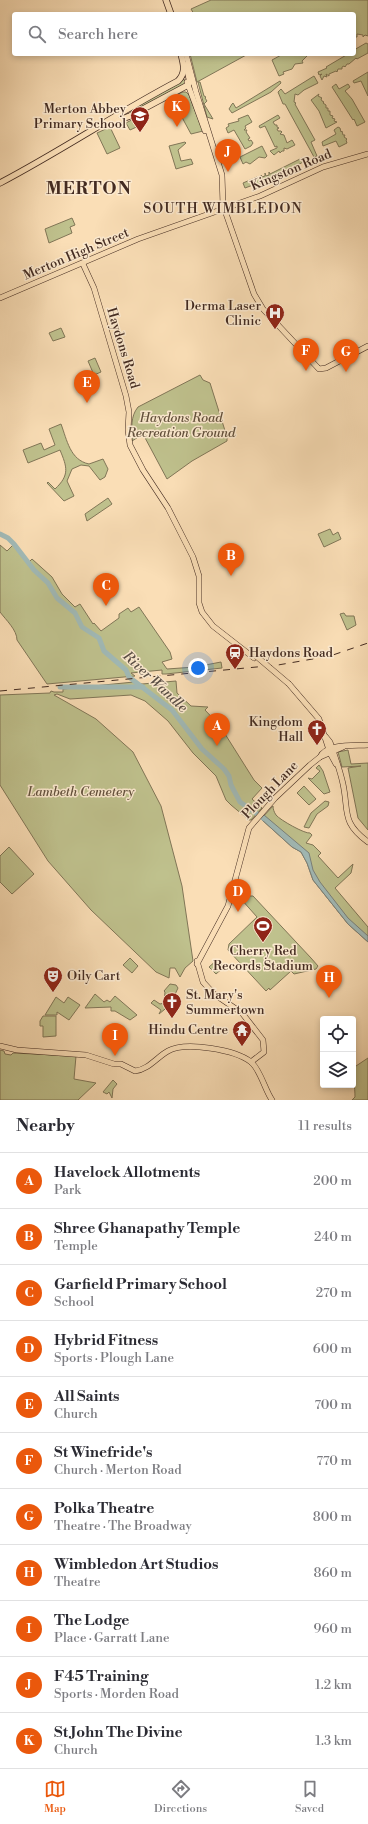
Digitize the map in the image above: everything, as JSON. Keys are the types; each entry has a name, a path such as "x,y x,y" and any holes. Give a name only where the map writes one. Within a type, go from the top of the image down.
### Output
{"highway":[{"path":"165,0 167,12"},
{"path":"165,0 170,12"},
{"path":"0,183 102,126 125,109 178,81 182,77 184,70 181,56"},
{"path":"102,126 130,116 186,87 190,82 185,56"}],"main road":[{"path":"184,70 189,77 223,182 222,199 224,210 245,272 259,303 319,369 326,368 368,346"},
{"path":"178,81 189,77"},
{"path":"186,87 213,150"},
{"name":"Kingston Road","path":"224,210 323,167 368,154"},
{"name":"Merton High Street","path":"207,214 216,208 222,199"},
{"name":"Merton High Street","path":"0,298 83,264 138,239 207,214 224,210"},
{"name":"Haydons Road","path":"83,264 94,288 124,388 129,412 128,430 131,449 168,508 193,557 199,576 199,603 202,612 213,626 255,657 288,685 319,720 344,786 346,810 349,822 355,831 368,842"},
{"name":"Plough Lane","path":"251,1062 264,1052 263,1040 242,1013 214,994 205,984 197,964 200,962 202,954 228,906 246,833 255,819 296,777 320,757 331,750 343,747 368,745"},
{"path":"0,1046 18,1050 86,1055 111,1064 121,1064 135,1072 143,1069 171,1049 186,1046 220,1050 251,1062 272,1100"}],"green space":[{"path":"211,0 368,0 368,36 365,35 363,37 363,35 357,34 356,37 356,12 193,12 191,9"},
{"path":"366,43 368,44 368,53 357,59 356,58 345,67 342,67 342,69 338,69 337,72 336,71 329,74 329,76 326,74 327,77 324,76 322,80 320,76 322,74 319,75 318,72 327,68 326,67 345,56 356,56 356,49"},
{"path":"190,56 244,56 197,82"},
{"path":"279,56 307,56 302,61 303,63 295,64 292,69 283,72 284,74 279,76 272,60"},
{"path":"368,72 368,96 361,81 354,83 353,81"},
{"path":"314,76 318,83 304,90 298,95 295,94 294,102 296,103 296,106 315,140 311,142 317,156 314,157 285,104 283,104 278,92 281,89 285,94"},
{"path":"184,79 186,85 131,113 129,109"},
{"path":"280,81 281,83 271,92 232,113 229,109 233,103 236,108"},
{"path":"198,82 200,82 204,96 206,97 205,98 207,101 204,104 213,119 207,117"},
{"path":"336,84 339,89 348,84 350,87 345,91 352,99 365,122 357,126 354,119 353,120 332,87"},
{"path":"186,92 189,95 203,131 191,134 171,97"},
{"path":"319,94 318,96 322,98 321,99 326,105 326,108 330,111 330,115 335,119 334,121 337,122 326,128 319,111 311,100"},
{"path":"248,115 252,122 245,126 246,128 244,130 247,130 246,132 250,138 248,139 253,143 245,149 234,130 228,133 226,128 229,126 228,124 239,121 238,119"},
{"path":"278,115 280,118 273,122 279,128 277,129 278,131 282,132 280,134 284,135 287,143 292,140 295,145 287,149 284,148 284,151 280,153 279,151 274,155 270,151 277,148 277,146 275,147 265,126 260,128 259,126"},
{"path":"139,116 143,124 130,130 126,123"},
{"path":"110,127 120,148 107,154 97,133"},
{"path":"338,127 340,128 341,132 342,131 343,135 345,135 344,137 347,139 347,143 339,147 336,141 323,146 322,142 336,134 334,130"},
{"path":"186,143 178,150 181,161 191,159 193,164 176,169 169,146"},
{"path":"262,146 267,156 265,158 259,157 250,164 246,162 243,164 240,157"},
{"path":"302,158 303,162 276,178 256,186 253,185 245,188 243,183 257,177 258,179 261,178 261,175 262,177 265,176 265,173 266,176 269,175 269,172 270,174"},
{"path":"72,218 75,225 70,227 72,233 49,243 45,229"},
{"path":"61,328 65,337 53,341 49,333"},
{"path":"95,358 101,372 94,375 88,361"},
{"name":"Haydons Road Recreation Ground","path":"200,375 203,380 210,383 227,441 192,461 167,479 143,434 132,441 132,423 135,411 138,407"},
{"path":"61,424 67,443 77,458 89,464 103,459 108,469 105,477 100,480 89,466 81,465 72,469 67,481 74,496 64,501 47,483 48,482 55,489 65,475 66,471 64,461 60,450 28,463 23,450 41,443 44,450 55,445 49,429"},
{"path":"108,498 112,504 87,521 85,514"},
{"path":"330,529 333,535 338,532 341,539 324,547 318,534"},
{"path":"14,544 28,563 32,559 52,577 62,594 75,607 80,604 93,624 94,623 101,631 119,618 119,614 128,608 131,612 139,607 170,652 172,659 162,662 167,669 195,667 221,662 222,668 166,674 162,674 162,670 131,673 135,676 47,684 17,640 17,636 13,629 0,612 0,545 7,551"},
{"path":"344,613 346,616 354,616 356,625 347,630 340,614"},
{"name":"Lambeth Cemetery","path":"176,681 177,693 191,706 208,707 205,710 220,726 254,780 262,788 252,799 262,808 251,820 249,820 226,800 216,776 193,753 168,721 145,701 131,695 70,699 57,694 54,695 96,719 133,752 161,806 182,886 193,961 185,968 180,977 175,968 170,968 169,978 156,972 91,910 48,861 0,785 0,695 50,693 51,691 63,692 63,689 134,682 142,684"},
{"path":"348,750 351,764 368,763 368,830 358,818 348,768 361,766 342,767 338,752"},
{"path":"319,765 323,771 330,792 324,794 308,778 312,779 320,771 316,768"},
{"path":"304,786 316,799 309,805 297,793"},
{"path":"325,801 329,802 328,806 317,814 309,828 304,827 311,813"},
{"path":"273,806 273,809 278,817 312,835 306,843 313,845 321,853 318,856 338,878 353,864 351,873 335,888 368,927 368,942 348,924 313,880 301,852 292,847 261,819"},
{"path":"9,847 34,874 12,894 0,882 0,856"},
{"name":"Cherry Red Records Stadium","path":"253,896 311,958 318,966 316,969 294,974 291,971 270,990 269,988 266,991 228,950 229,944 257,917 241,899"},
{"path":"130,958 138,966 132,973 123,965"},
{"path":"217,960 224,967 216,974 209,967"},
{"path":"170,984 176,985 178,988 170,1005 159,1014 161,1010 151,1003 154,1000 160,1004 164,1003 164,991"},
{"path":"95,994 104,1002 107,1000 110,1002 115,996 137,1015 130,1020 115,1011 111,1011 111,1007 85,1008"},
{"path":"56,997 64,1003 68,997 80,1005 69,1020 57,1012 57,1015 45,1015"},
{"path":"43,1016 56,1016 56,1036 43,1037 43,1026 40,1026 40,1021"},
{"path":"0,1050 4,1051 5,1054 11,1055 13,1053 76,1056 74,1079 96,1083 78,1100 0,1100"},
{"path":"368,1058 368,1100 352,1100 355,1097 356,1066"},
{"path":"113,1080 117,1084 113,1089 112,1098 109,1092 107,1094 103,1092"}],"water":[{"path":"264,815 309,853 313,870 320,882 348,918 368,936 368,942 348,924 313,880 301,852 292,847 261,819"}],"waterway":[{"name":"River Wandle","path":"0,534 8,538 14,544 34,570 48,583 57,598 75,613 82,627 99,638 104,651 126,670 129,677 172,710 202,749 224,769 229,776 231,785 240,802 263,818"},
{"path":"60,687 143,687"}],"railway":[{"path":"0,691 278,665 330,656 368,643"}],"place":[{"name":"St John The Divine","path":"177,127"},
{"name":"Merton Abbey Primary School","path":"140,133"},
{"name":"F45 Training","path":"228,172"},
{"name":"Derma Laser Clinic","path":"275,330"},
{"name":"St Winefride's","path":"306,371"},
{"name":"Polka Theatre","path":"346,372"},
{"name":"All Saints","path":"87,403"},
{"name":"Shree Ghanapathy Temple","path":"231,576"},
{"name":"Garfield Primary School","path":"106,606"},
{"name":"Haydons Road","path":"235,670"},
{"name":"Havelock Allotments","path":"217,746"},
{"name":"Kingdom Hall","path":"317,746"},
{"name":"Hybrid Fitness","path":"238,912"},
{"name":"Cherry Red Records Stadium","path":"263,943"},
{"name":"Oily Cart","path":"53,993"},
{"name":"Wimbledon Art Studios","path":"329,998"},
{"name":"St. Mary's Summertown","path":"172,1019"},
{"name":"Hindu Centre","path":"242,1047"},
{"name":"The Lodge","path":"115,1056"}],"district":[{"name":"MERTON","path":"89,189"},
{"name":"SOUTH WIMBLEDON","path":"223,209"}]}
